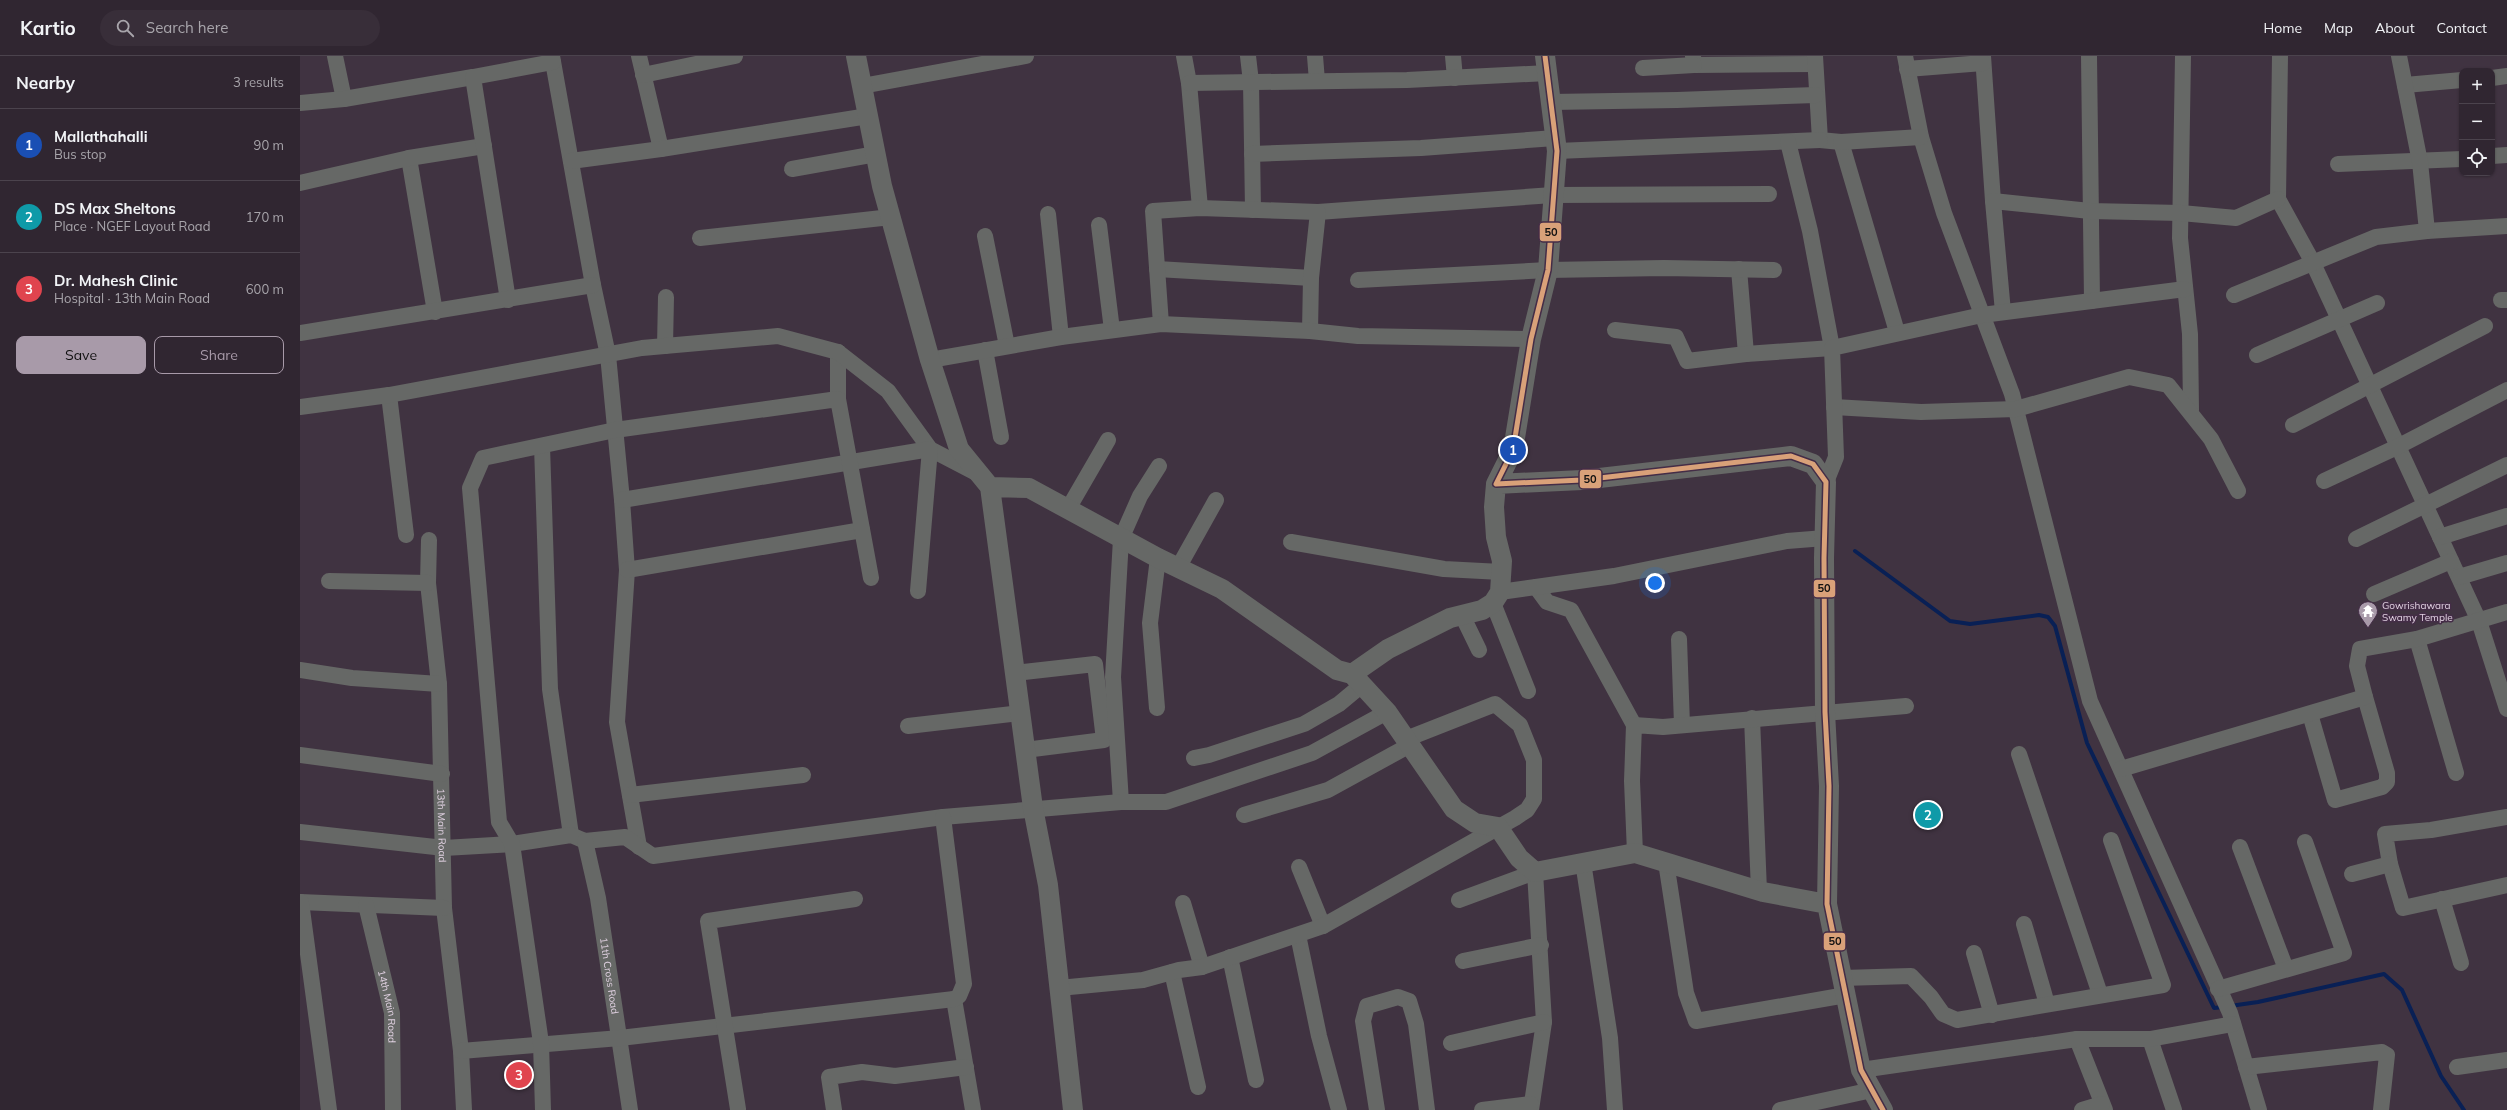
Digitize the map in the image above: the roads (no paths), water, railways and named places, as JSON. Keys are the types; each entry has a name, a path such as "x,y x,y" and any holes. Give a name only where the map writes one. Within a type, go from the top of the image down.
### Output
{"street":[{"path":"335,56 344,100"},
{"path":"639,56 661,149"},
{"path":"643,75 735,56"},
{"path":"856,56 882,186 930,360 959,449 985,481 1015,673 1033,808 1048,886 1073,1110"},
{"path":"862,86 1026,56"},
{"path":"1184,56 1189,83 1200,208"},
{"path":"1248,56 1251,82 1253,210"},
{"path":"1315,56 1317,81"},
{"path":"1453,56 1454,78"},
{"path":"2089,56 2092,301"},
{"path":"2183,56 2180,238 2190,334 2191,410"},
{"path":"2280,56 2278,199 2312,261 2369,387 2479,621 2507,709"},
{"path":"2399,56 2420,162 2426,230"},
{"path":"300,103 344,100 473,76 553,59 593,285 608,355 627,570 617,722 639,847"},
{"path":"1643,68 1693,60 1815,60 1820,140"},
{"path":"2003,312 1983,60 1906,62 1921,137 1944,213 2016,409 2090,701 2226,1006 2259,1110"},
{"path":"1189,83 1454,78 1546,65 1556,145 1548,270 1531,338 1512,450 1496,484 1494,507 1496,537 1502,561 1497,598 1528,691"},
{"path":"473,76 508,300"},
{"path":"2495,78 2507,76"},
{"path":"2405,85 2459,80"},
{"path":"1551,102 1677,100 1816,95"},
{"path":"571,161 661,149 868,116"},
{"path":"1252,154 1556,145 1788,142 1820,140 1841,142 1921,137"},
{"path":"1788,142 1810,231 1832,348 1836,457 1826,482 1824,538 1825,712 1829,786 1827,904 1861,1070 1883,1110"},
{"path":"1841,142 1897,332"},
{"path":"300,183 409,158 484,146"},
{"path":"792,169 876,154"},
{"path":"2495,156 2507,155"},
{"path":"409,158 435,312"},
{"path":"2338,164 2420,162 2459,159"},
{"path":"1161,324 1153,211 1200,208 1318,212 1553,195 1769,194"},
{"path":"1993,201 2090,211 2181,213 2236,218 2278,199"},
{"path":"1310,331 1311,278 1318,212"},
{"path":"1048,214 1061,337"},
{"path":"700,238 891,217"},
{"path":"1099,225 1112,330"},
{"path":"2234,295 2312,261 2376,237 2426,230 2507,226"},
{"path":"985,236 1007,346"},
{"path":"1157,269 1311,278"},
{"path":"1739,269 1746,354"},
{"path":"1358,280 1548,270 1774,270"},
{"path":"300,333 593,285"},
{"path":"1615,330 1676,337 1687,361 1746,354 1832,348 1897,332 1982,314 2185,289"},
{"path":"665,346 666,297"},
{"path":"2257,355 2377,303"},
{"path":"930,360 1061,337 1161,324 1310,331 1358,336 1531,338"},
{"path":"2293,425 2485,326"},
{"path":"300,407 389,395 665,346 778,336 838,352 888,391 930,449 985,481 1029,488 1121,539 1222,589 1337,670 1357,679 1387,712 1454,809 1475,823 1498,827 1519,858 1534,872 1541,945 1544,1022 1531,1107 1482,1110"},
{"path":"985,350 1001,437"},
{"path":"838,352 838,399 871,578"},
{"path":"1834,407 1921,412 2016,409 2129,377 2168,385 2191,410 2211,439 2238,492"},
{"path":"2324,481 2397,447 2507,390"},
{"path":"389,395 406,535"},
{"path":"543,1110 541,1043 512,844 499,822 470,488 483,458 615,430 838,399"},
{"path":"1068,509 1108,440"},
{"name":"11th Cross Road","path":"542,446 550,689 578,838 598,898 630,1110"},
{"path":"622,500 930,449"},
{"path":"918,591 930,449"},
{"path":"1496,484 1582,480 1791,456 1812,464 1826,482"},
{"path":"2356,539 2507,465"},
{"path":"1121,802 1113,677 1121,539 1140,496 1159,466"},
{"path":"1178,568 1216,500"},
{"path":"2440,538 2507,516"},
{"path":"627,570 862,530"},
{"path":"1194,758 1209,755 1304,724 1339,704 1357,679 1388,648 1450,618 1482,610 1497,598 1536,587 1614,576 1787,541 1824,538"},
{"name":"13th Main Road","path":"429,540 428,583 439,684 444,848 444,908 461,1052 464,1110"},
{"path":"1291,542 1444,569 1501,572"},
{"path":"1157,708 1150,623 1158,558"},
{"path":"2374,594 2451,561"},
{"path":"2459,577 2507,563"},
{"path":"329,581 428,583"},
{"path":"1536,587 1547,602 1570,610 1634,725 1635,853"},
{"path":"2310,714 2335,800 2382,787 2386,782 2387,773 2357,666 2360,649 2417,638 2507,612"},
{"path":"1462,615 1479,650"},
{"path":"2417,638 2456,773"},
{"path":"1678,639 1682,725"},
{"path":"1015,673 1096,664 1104,740 1025,750"},
{"path":"300,670 352,678 439,684"},
{"path":"2121,769 2365,697"},
{"path":"1059,988 1143,980 1172,972 1202,967 1323,926 1527,810 1534,799 1534,760 1520,726 1495,704 1408,742 1328,790 1244,815"},
{"path":"1634,725 1663,727 1752,718 1906,706"},
{"path":"300,832 444,848 578,838 625,838 654,856 943,817 1033,808 1121,802 1166,802 1312,753 1387,712"},
{"path":"908,726 1020,713"},
{"path":"1752,718 1759,891"},
{"path":"2019,754 2100,994"},
{"path":"300,755 442,774"},
{"path":"630,795 803,775"},
{"path":"461,1052 541,1043 620,1038 954,999 959,996 964,984 943,817"},
{"path":"2507,817 2431,830 2385,834 2390,864 2403,908 2507,885"},
{"path":"1666,862 1686,993 1696,1021 1844,987 1911,976 1931,997 1943,1014 1957,1020 1992,1015 2100,994 2163,985 2111,840"},
{"path":"1861,1070 2077,1039 2150,1038 2226,1006 2286,969 2344,953 2305,842"},
{"path":"2240,846 2286,969"},
{"path":"1459,900 1534,872 1635,853 1759,891 1827,904"},
{"path":"1583,862 1610,1038 1615,1110"},
{"path":"2352,874 2390,864"},
{"path":"1299,867 1323,926"},
{"path":"738,1109 723,1026 708,921 855,899"},
{"path":"2442,899 2461,963"},
{"path":"329,1110 300,902 444,908"},
{"path":"1184,903 1202,967"},
{"name":"14th Main Road","path":"366,905 392,1013 393,1110"},
{"path":"2024,924 2047,1004"},
{"path":"1298,935 1319,1036 1339,1110"},
{"path":"1463,961 1541,945"},
{"path":"1974,953 1992,1015"},
{"path":"1230,957 1256,1080"},
{"path":"1172,972 1198,1087"},
{"path":"1377,1110 1363,1020 1367,1006 1398,998 1409,1001 1416,1024 1427,1110"},
{"path":"954,999 973,1110"},
{"path":"1451,1043 1544,1022"},
{"path":"2150,1038 2174,1110"},
{"path":"2077,1039 2104,1107 2082,1110"},
{"path":"2246,1067 2382,1052 2387,1054 2381,1110"},
{"path":"2457,1067 2507,1060"},
{"path":"834,1110 829,1077 862,1072 895,1076 966,1067"},
{"path":"1780,1110 1872,1090"}],"waterway":[{"path":"1855,551 1950,621 1970,624 2039,615 2048,617 2055,626 2087,743 2214,1008 2224,1007"},
{"path":"2230,1006 2258,1002 2384,974 2402,990 2441,1076 2464,1110"}],"place":[{"name":"Mallathahalli","path":"1513,450"},
{"name":"Gowrishawara Swamy Temple","path":"2368,628"},
{"name":"DS Max Sheltons","path":"1928,815"},
{"name":"Dr. Mahesh Clinic","path":"519,1075"}]}
